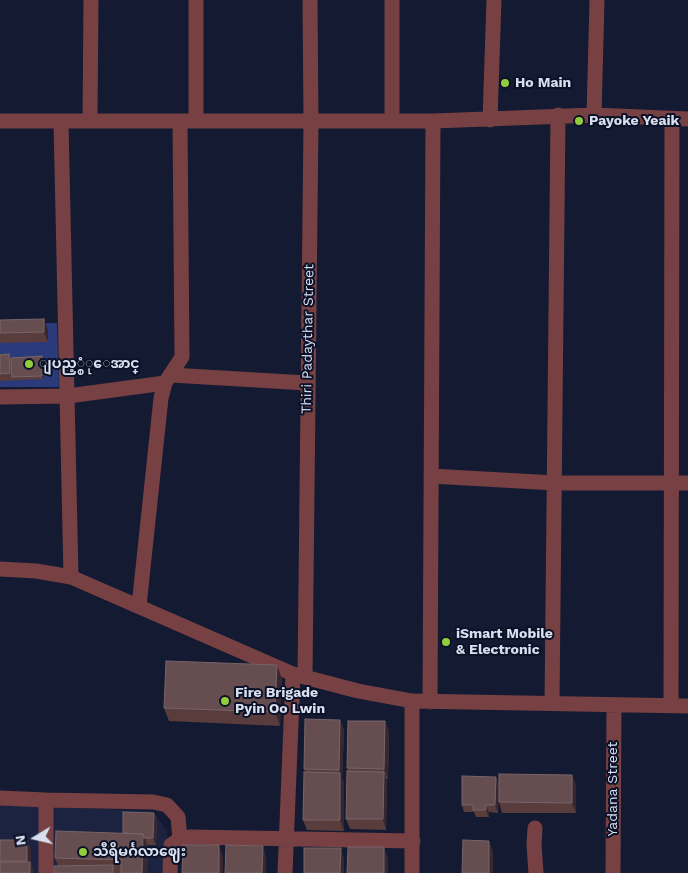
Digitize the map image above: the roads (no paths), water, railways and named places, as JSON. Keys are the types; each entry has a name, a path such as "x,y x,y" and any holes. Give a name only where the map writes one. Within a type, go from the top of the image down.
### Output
{"street":[{"path":"90,121 91,0"},
{"path":"196,0 196,120"},
{"name":"Thiri Padaythar Street","path":"285,873 299,676 307,383 311,121 310,0"},
{"path":"392,0 392,121"},
{"path":"490,120 494,0"},
{"path":"594,115 597,0"},
{"path":"552,704 558,115"},
{"path":"0,121 433,121 490,120 558,115 688,119"},
{"path":"671,705 672,119"},
{"path":"430,702 433,121"},
{"path":"61,122 71,577"},
{"path":"139,606 161,398 168,379 182,358 180,122"},
{"path":"0,397 68,396 168,379 307,383"},
{"path":"431,476 555,483 688,483"},
{"path":"0,569 36,571 71,577 223,645 299,676 358,691 412,701 430,702 688,706"},
{"path":"412,701 412,873"},
{"name":"Yadana Street","path":"613,873 614,705"},
{"path":"0,798 153,802 168,805 178,817 180,839"},
{"path":"46,800 46,873"},
{"path":"535,828 536,873"},
{"path":"170,873 170,845 180,839 191,836 413,841"}],"place":[{"name":"Ho Main","path":"505,83"},
{"name":"Payoke Yeaik","path":"579,121"},
{"name":"ျပည့္စံုေအာင္","path":"29,364"},
{"name":"iSmart Mobile & Electronic","path":"446,642"},
{"name":"Fire Brigade Pyin Oo Lwin","path":"225,701"},
{"name":"သီရိမင်္ဂလာဈေး","path":"83,852"}]}
